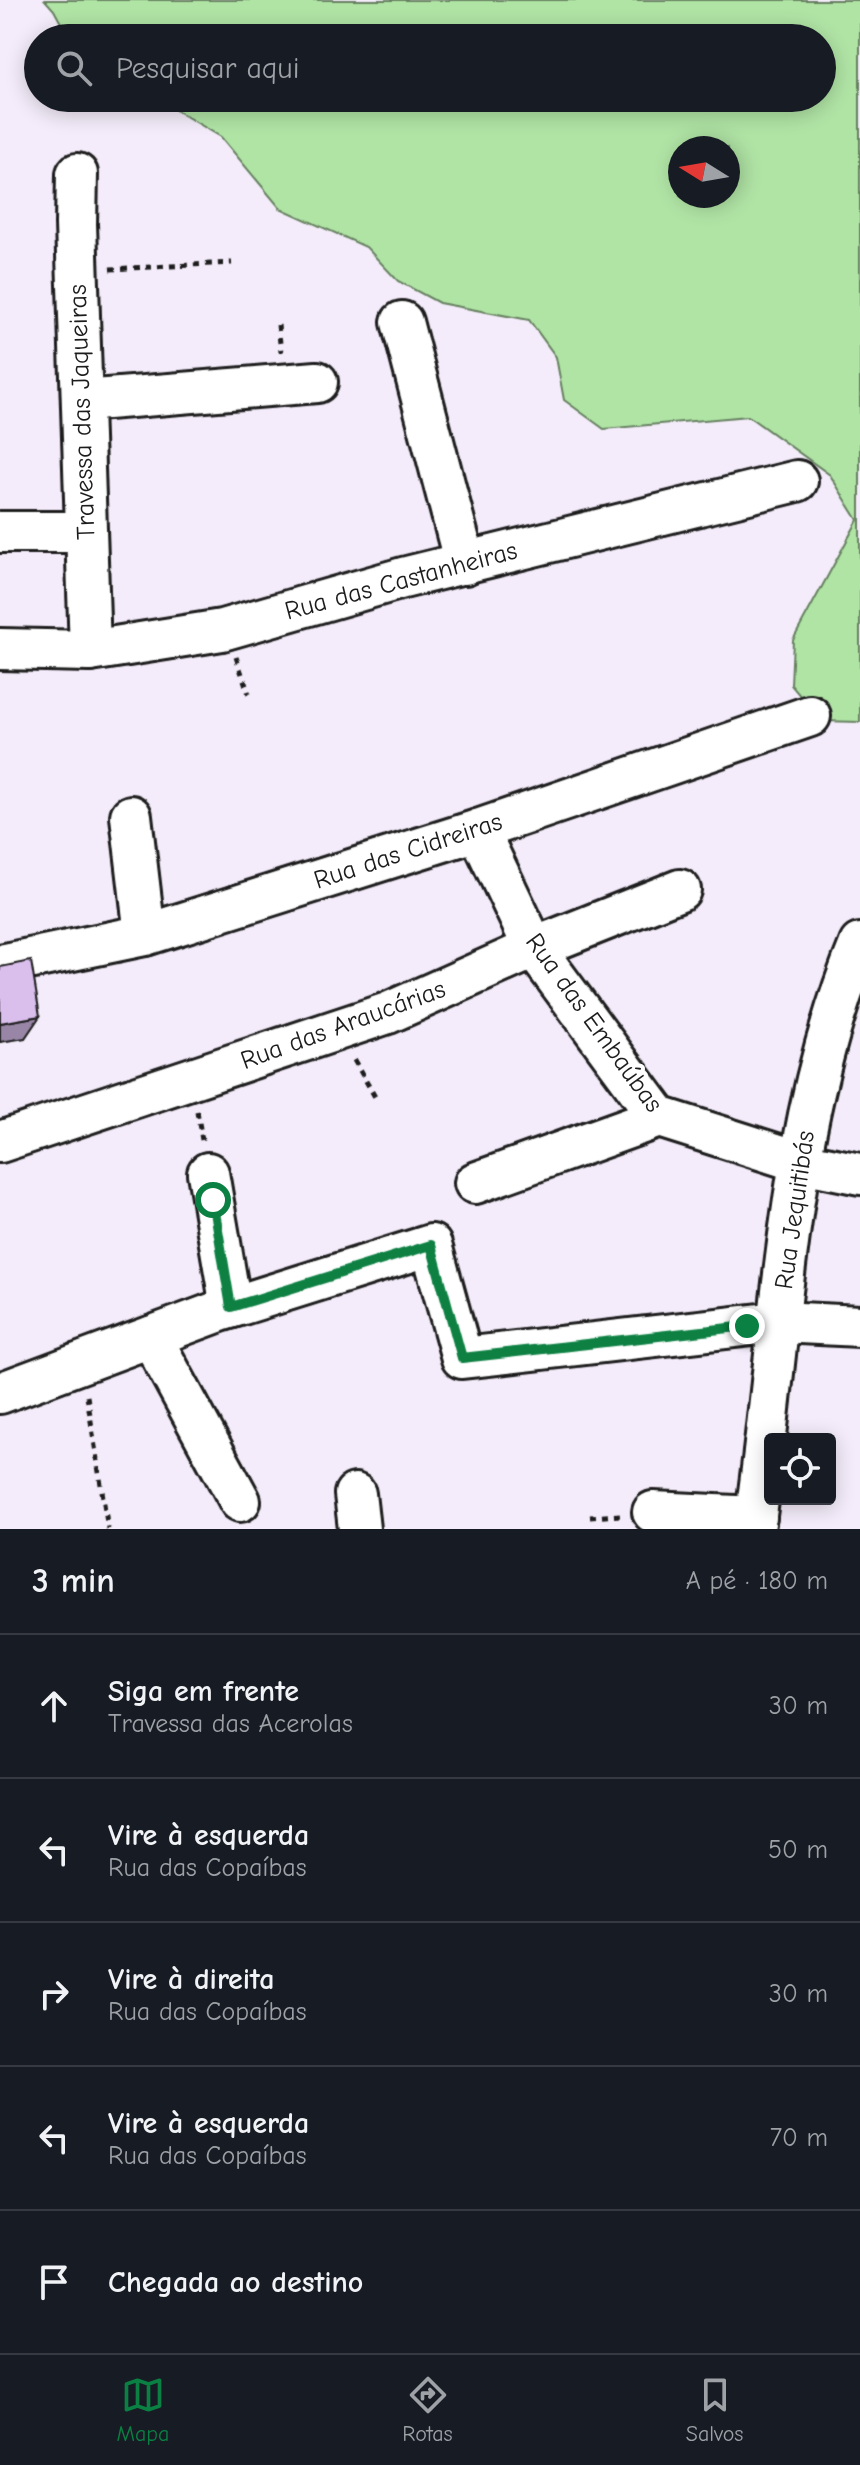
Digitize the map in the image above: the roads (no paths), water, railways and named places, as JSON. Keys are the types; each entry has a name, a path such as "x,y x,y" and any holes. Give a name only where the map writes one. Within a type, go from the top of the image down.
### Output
{"street":[{"name":"Travessa das Jaqueiras","path":"77,174 90,651"},
{"path":"402,322 465,564"},
{"path":"82,401 317,382"},
{"name":"Rua das Castanheiras","path":"0,649 90,651 222,630 388,582 797,481"},
{"path":"0,532 86,532"},
{"name":"Rua das Cidreiras","path":"0,965 145,935 478,830 810,716"},
{"path":"131,816 145,935"},
{"name":"Rua das Embaúbas","path":"478,830 534,948 659,1117 801,1162 860,1174"},
{"name":"Rua das Araucárias","path":"0,1142 388,1013 534,948 680,890"},
{"name":"Rua Jequitibás","path":"755,1523 779,1322 810,1110 840,992 860,944"},
{"path":"475,1183 659,1117"},
{"path":"208,1173 231,1307"},
{"path":"0,1393 231,1307 431,1245 462,1358 779,1322 860,1326"},
{"path":"151,1337 240,1501"},
{"path":"653,1512 755,1523"}]}
